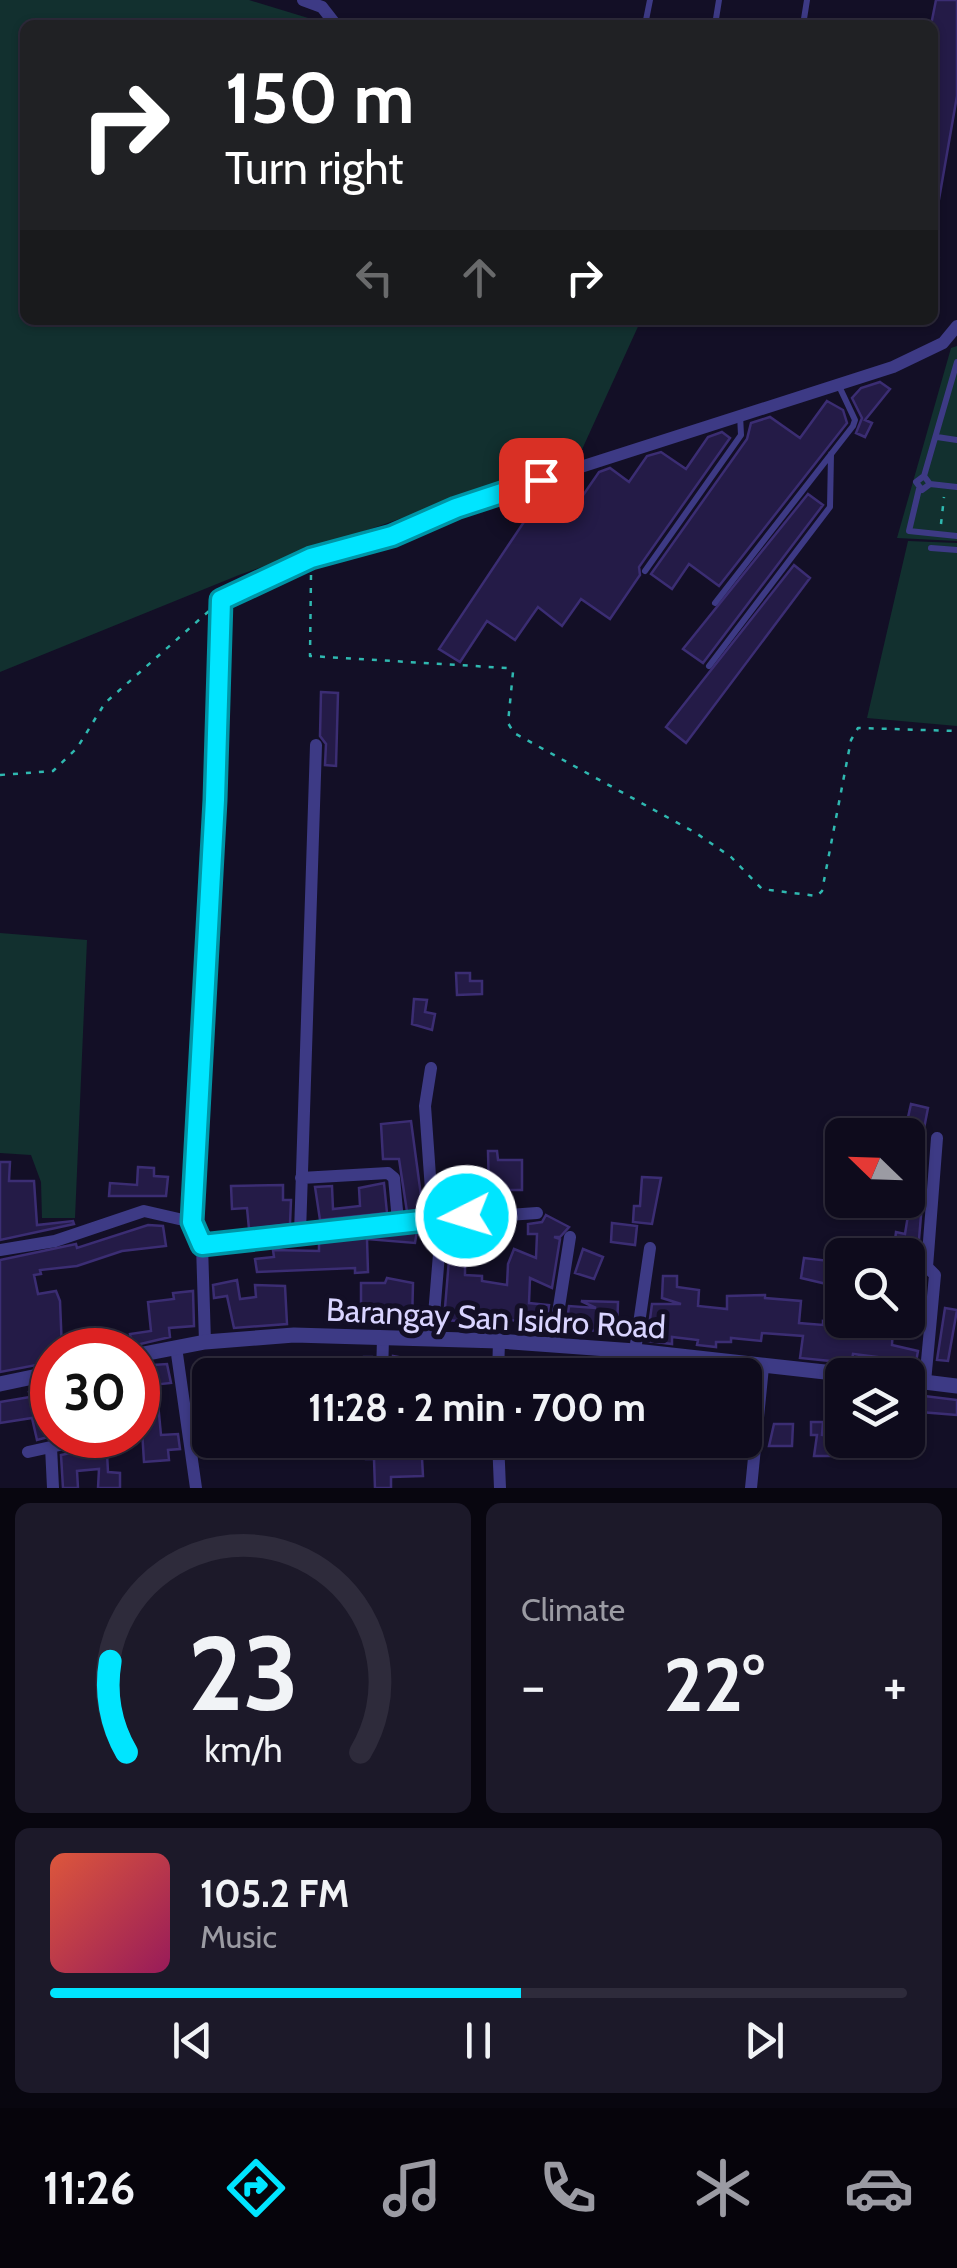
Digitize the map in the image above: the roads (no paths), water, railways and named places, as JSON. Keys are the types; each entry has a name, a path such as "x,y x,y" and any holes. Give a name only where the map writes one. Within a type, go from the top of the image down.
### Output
{"street":[{"path":"303,0 322,7 332,20"},
{"path":"206,1342 202,1245 192,1222 215,800 221,600 311,558 392,536 512,489 919,356 942,342 957,326"},
{"path":"300,1233 316,745"},
{"path":"432,1068 424,1106 438,1218 432,1339"},
{"path":"938,1138 927,1266 935,1275 925,1382 957,1386"},
{"path":"301,1178 388,1173 394,1178 398,1222"},
{"path":"0,1250 55,1242 144,1211 192,1222"},
{"path":"202,1245 438,1218 537,1213"},
{"path":"553,1345 570,1238"},
{"path":"635,1350 650,1248"},
{"name":"Barangay San Isidro Road","path":"160,1350 206,1342 294,1335 498,1340 698,1358"},
{"path":"382,1358 383,1338"},
{"path":"498,1340 498,1358"},
{"path":"176,1347 196,1488"},
{"name":"Barangay San Isidro Road","path":"762,1366 825,1372"},
{"path":"0,1384 30,1378"},
{"path":"52,1458 53,1488"},
{"path":"499,1458 500,1488"},
{"path":"750,1488 753,1458"}],"lane":[{"path":"957,362 938,437 924,476 916,482 919,489 909,531 957,536"},
{"path":"715,603 855,420 839,385"},
{"path":"644,571 741,435 740,416"},
{"path":"938,437 957,440"},
{"path":"708,666 830,508 831,454"},
{"path":"924,476 930,484 957,487"},
{"path":"919,489 926,490 930,484"},
{"path":"931,548 957,550"}]}
